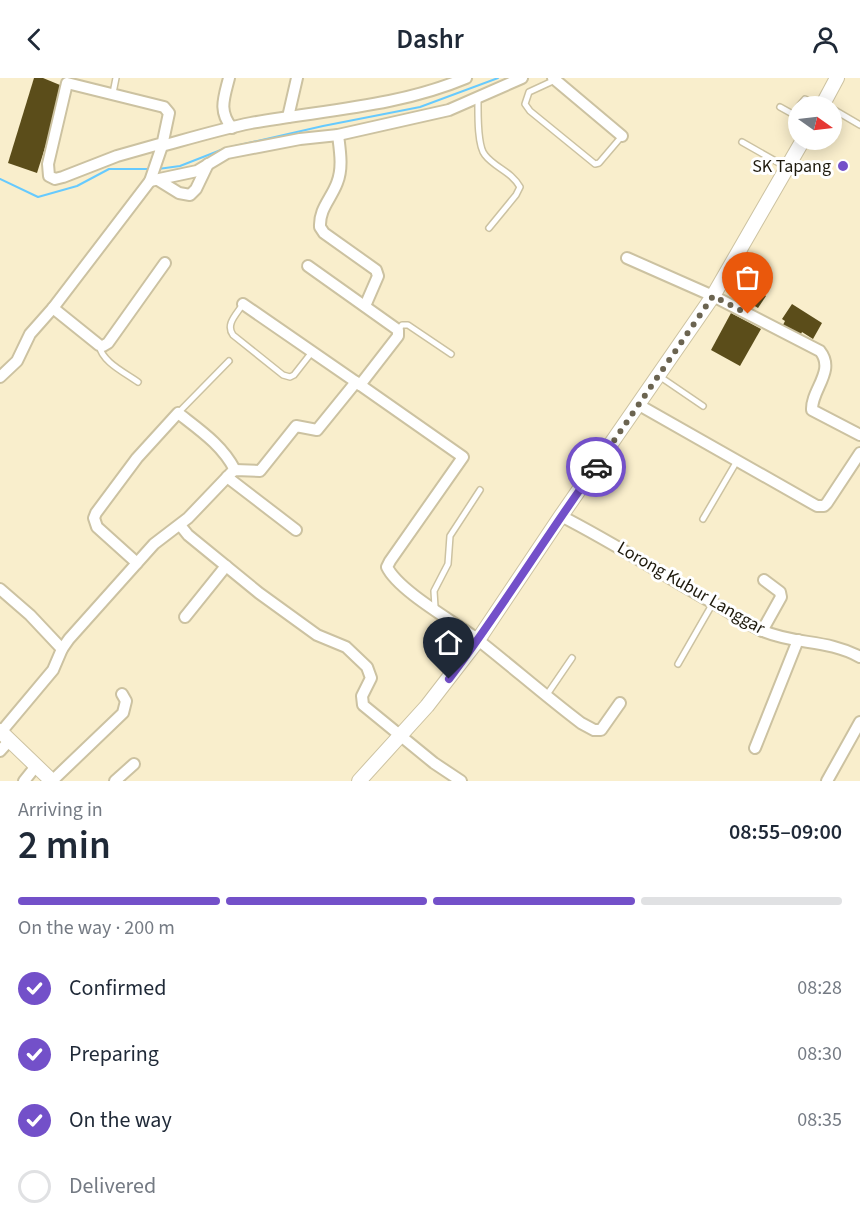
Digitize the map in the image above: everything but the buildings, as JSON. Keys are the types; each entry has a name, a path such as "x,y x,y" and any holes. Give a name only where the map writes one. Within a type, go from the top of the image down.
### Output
{"main road":[{"path":"829,96 837,78"},
{"path":"359,781 428,706 478,640 713,296 797,150"},
{"path":"2,739 52,781"}],"street":[{"path":"228,78 223,115 232,128"},
{"path":"288,117 297,78"},
{"path":"0,377 16,361 30,334 154,179 162,146 168,113 164,107 65,81 48,164 49,176 55,179 117,156 162,146 232,128 400,99 438,90 466,78"},
{"path":"154,179 187,174 227,153 300,139 338,135 449,110 522,78"},
{"path":"554,79 622,136"},
{"path":"338,135 340,155 338,181 323,209 320,227 324,233 376,270 378,276 365,306"},
{"path":"154,179 179,193 190,195 196,189 209,164"},
{"path":"627,258 713,296 820,351 825,356 826,365 812,410 860,435"},
{"path":"53,308 103,346 108,343 165,263"},
{"path":"2,739 53,670 62,649 154,544 188,518 231,473 260,471 296,426 317,430 398,336 398,330 308,266"},
{"path":"243,304 464,457 387,567 391,573 417,597 478,640 580,723 594,730 605,727 620,703"},
{"path":"639,405 820,507 827,503 860,453"},
{"path":"137,563 97,527 94,518 137,458 178,413 216,442 225,452 231,473 296,530"},
{"name":"Lorong Kubur Langgar","path":"561,516 608,540 661,574 762,631 843,648 860,657"},
{"path":"180,525 188,535 226,566 317,634 346,647 367,668 371,678 362,696 363,705 434,764 461,781"},
{"path":"185,617 226,566"},
{"path":"762,631 781,597 780,592 764,580"},
{"path":"0,589 30,615 62,649"},
{"path":"755,748 798,640"},
{"path":"52,781 123,713 126,701 122,694"},
{"path":"827,781 860,722"},
{"path":"115,781 134,764"},
{"path":"24,781 36,766"}],"lane":[{"path":"113,93 116,78"},
{"path":"554,79 529,92 525,104 564,140 597,164 622,136"},
{"path":"478,97 482,152 489,160 508,172 520,187 489,228"},
{"path":"780,107 788,109"},
{"path":"842,114 859,123"},
{"path":"742,142 788,167"},
{"path":"243,304 229,325 230,330 233,335 284,375 290,377 294,375 312,352"},
{"path":"398,330 402,325 408,325 452,354"},
{"path":"99,345 100,352 106,359 138,382"},
{"path":"178,413 229,361"},
{"path":"658,376 704,406"},
{"path":"703,519 737,461"},
{"path":"436,609 434,591 448,564 450,536 480,489"},
{"path":"678,664 712,603"},
{"path":"546,696 572,658"}],"waterway":[{"path":"235,146 420,107 498,78"},
{"path":"158,169 180,166 226,148"},
{"path":"0,179 38,197 77,186 109,169 149,169"}],"way so far":[{"path":"596,467 713,296 748,314"}],"place":[{"name":"SK Tapang","path":"843,166"}],"route":[{"path":"449,679 596,467"}]}
